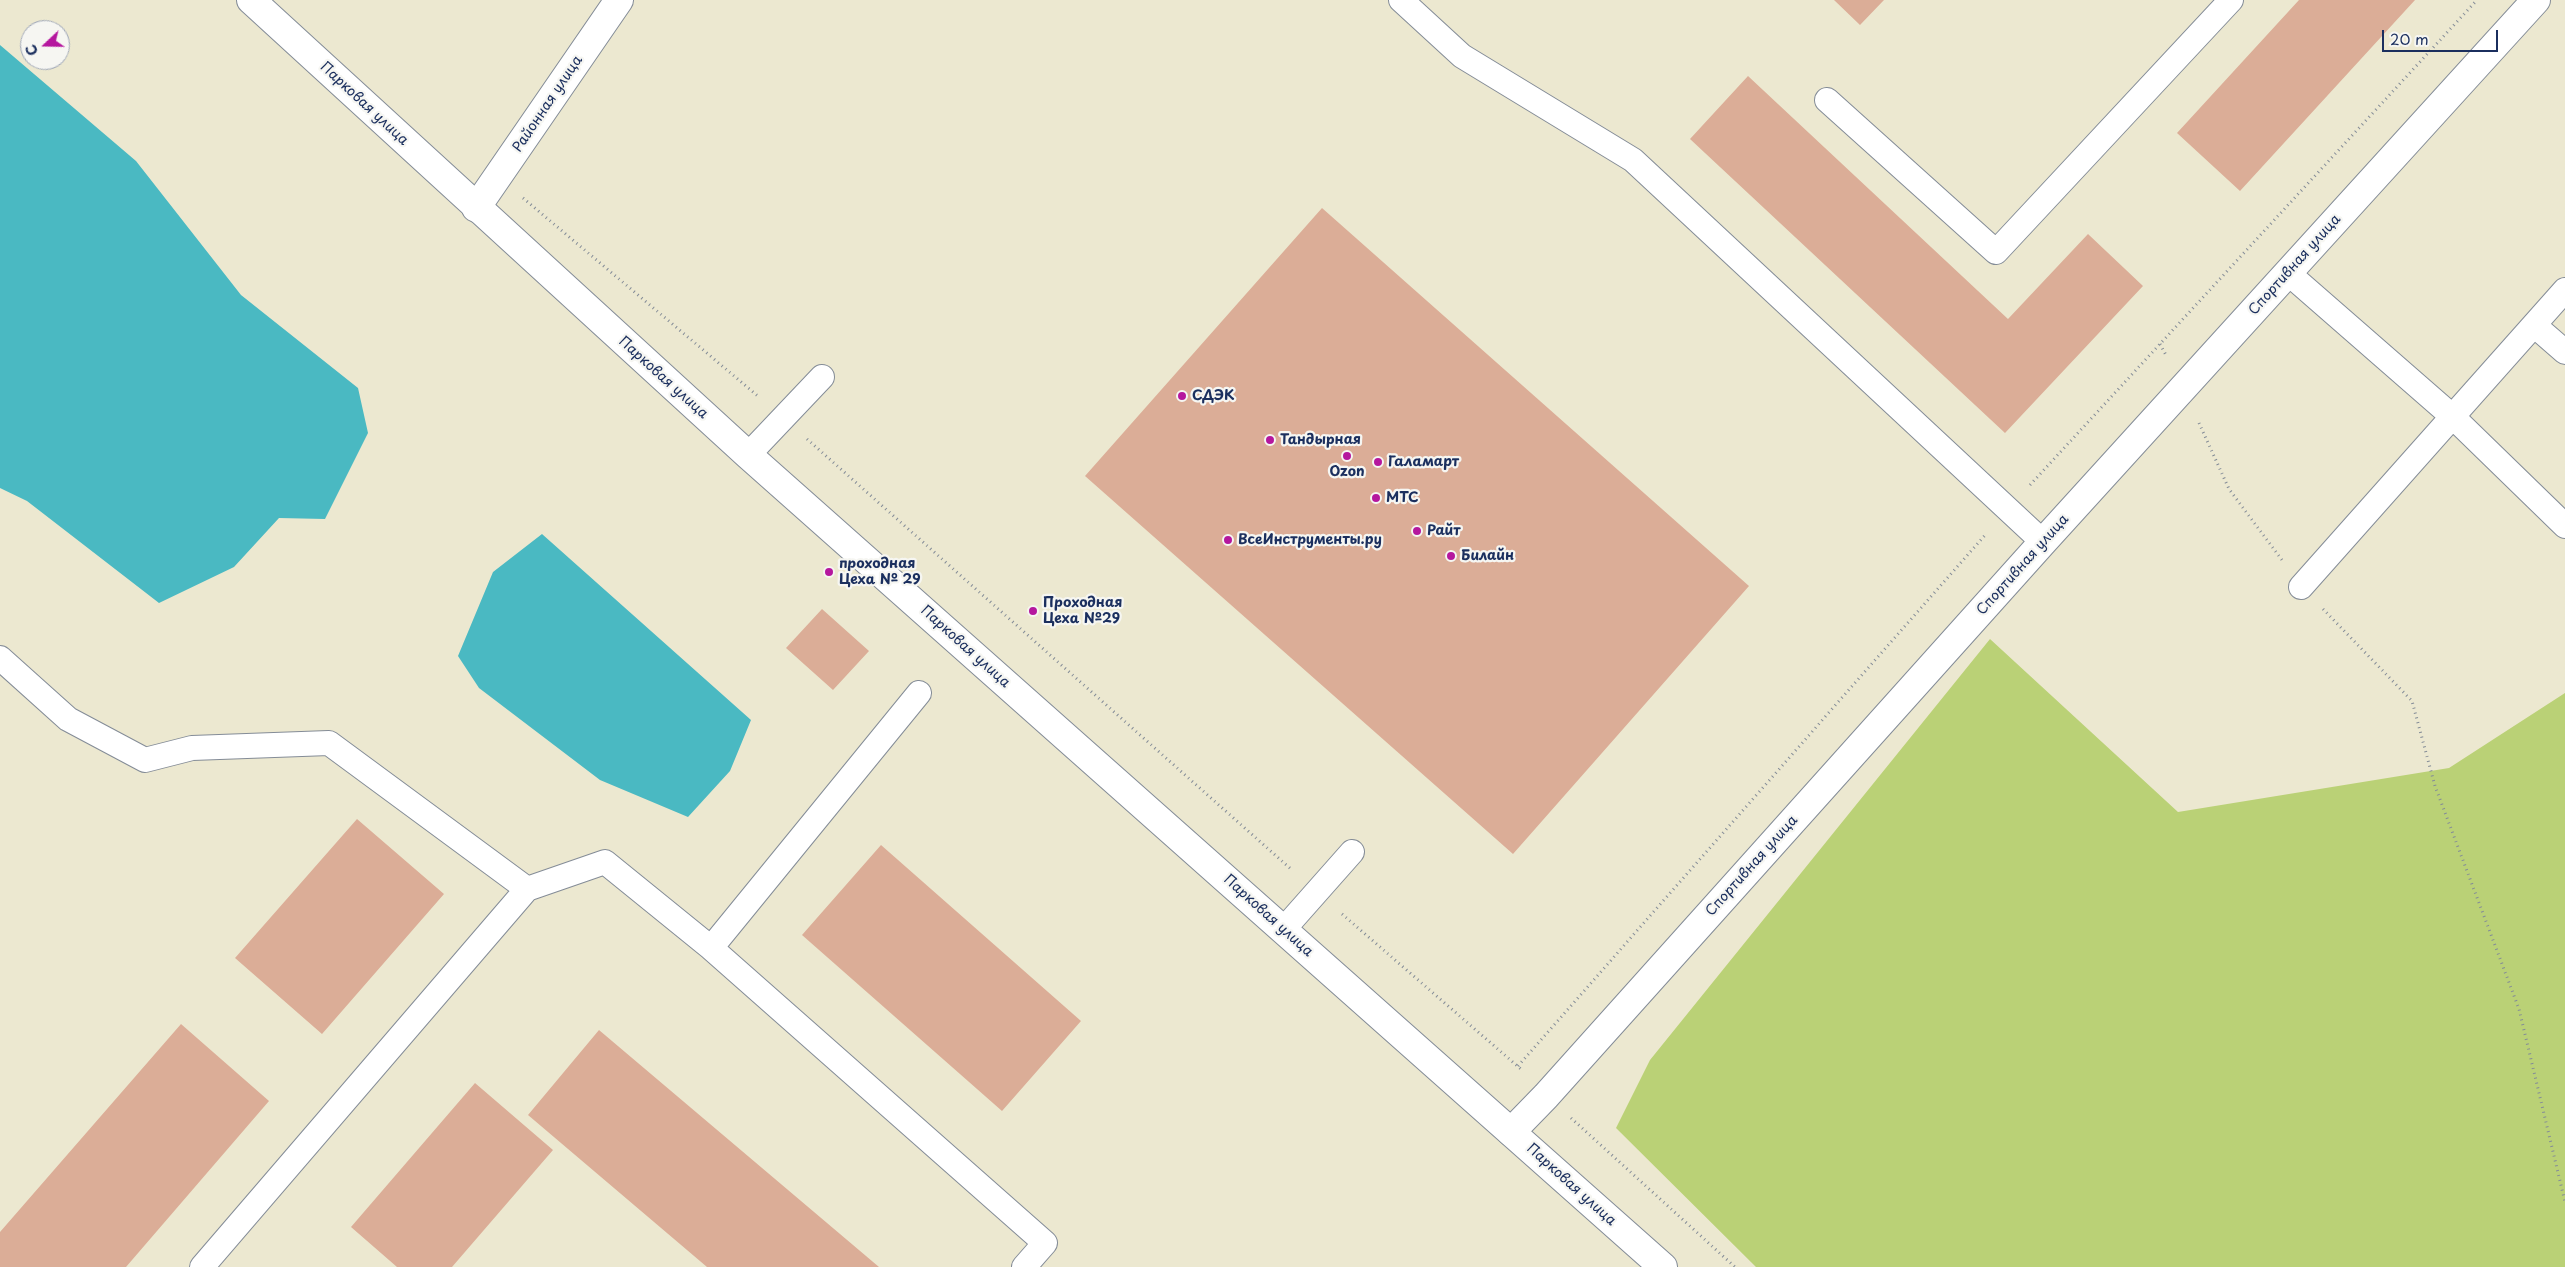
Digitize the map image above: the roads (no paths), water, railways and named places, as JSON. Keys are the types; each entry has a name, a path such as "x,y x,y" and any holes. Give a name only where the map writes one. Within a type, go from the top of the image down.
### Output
{"main road":[{"name":"Парковая улица","path":"251,0 748,455 1663,1267"},
{"name":"Районная улица","path":"476,208 619,0"},
{"name":"Спортивная улица","path":"1512,1132 2043,542 2536,0"}],"lane":[{"path":"1401,0 1462,56 1633,160 2043,542"},
{"path":"1827,100 1996,252 2231,0"},
{"path":"2288,273 2453,417 2565,526"},
{"path":"2301,587 2565,290"},
{"path":"2534,325 2565,352"},
{"path":"748,455 822,377"},
{"path":"0,658 68,718 145,760 192,748 328,743 527,889"},
{"path":"711,948 919,693"},
{"path":"1284,930 1352,852"},
{"path":"202,1267 527,889 605,862 711,948 1045,1243 1024,1267"}],"water":[{"path":"0,45 20,62 20,70 29,70 136,161 241,295 358,388 368,433 325,519 279,518 234,567 159,603 27,501 0,488"},
{"path":"542,534 751,720 730,771 688,817 600,780 479,688 458,656 493,572"}],"place":[{"name":"СДЭК","path":"1182,396"},
{"name":"Тандырная","path":"1270,440"},
{"name":"Ozon","path":"1347,456"},
{"name":"Галамарт","path":"1378,462"},
{"name":"МТС","path":"1376,498"},
{"name":"Райт","path":"1417,531"},
{"name":"ВсеИнструменты.ру","path":"1228,540"},
{"name":"Билайн","path":"1451,556"},
{"name":"проходная Цеха № 29","path":"829,572"},
{"name":"Проходная Цеха №29","path":"1033,611"}]}
